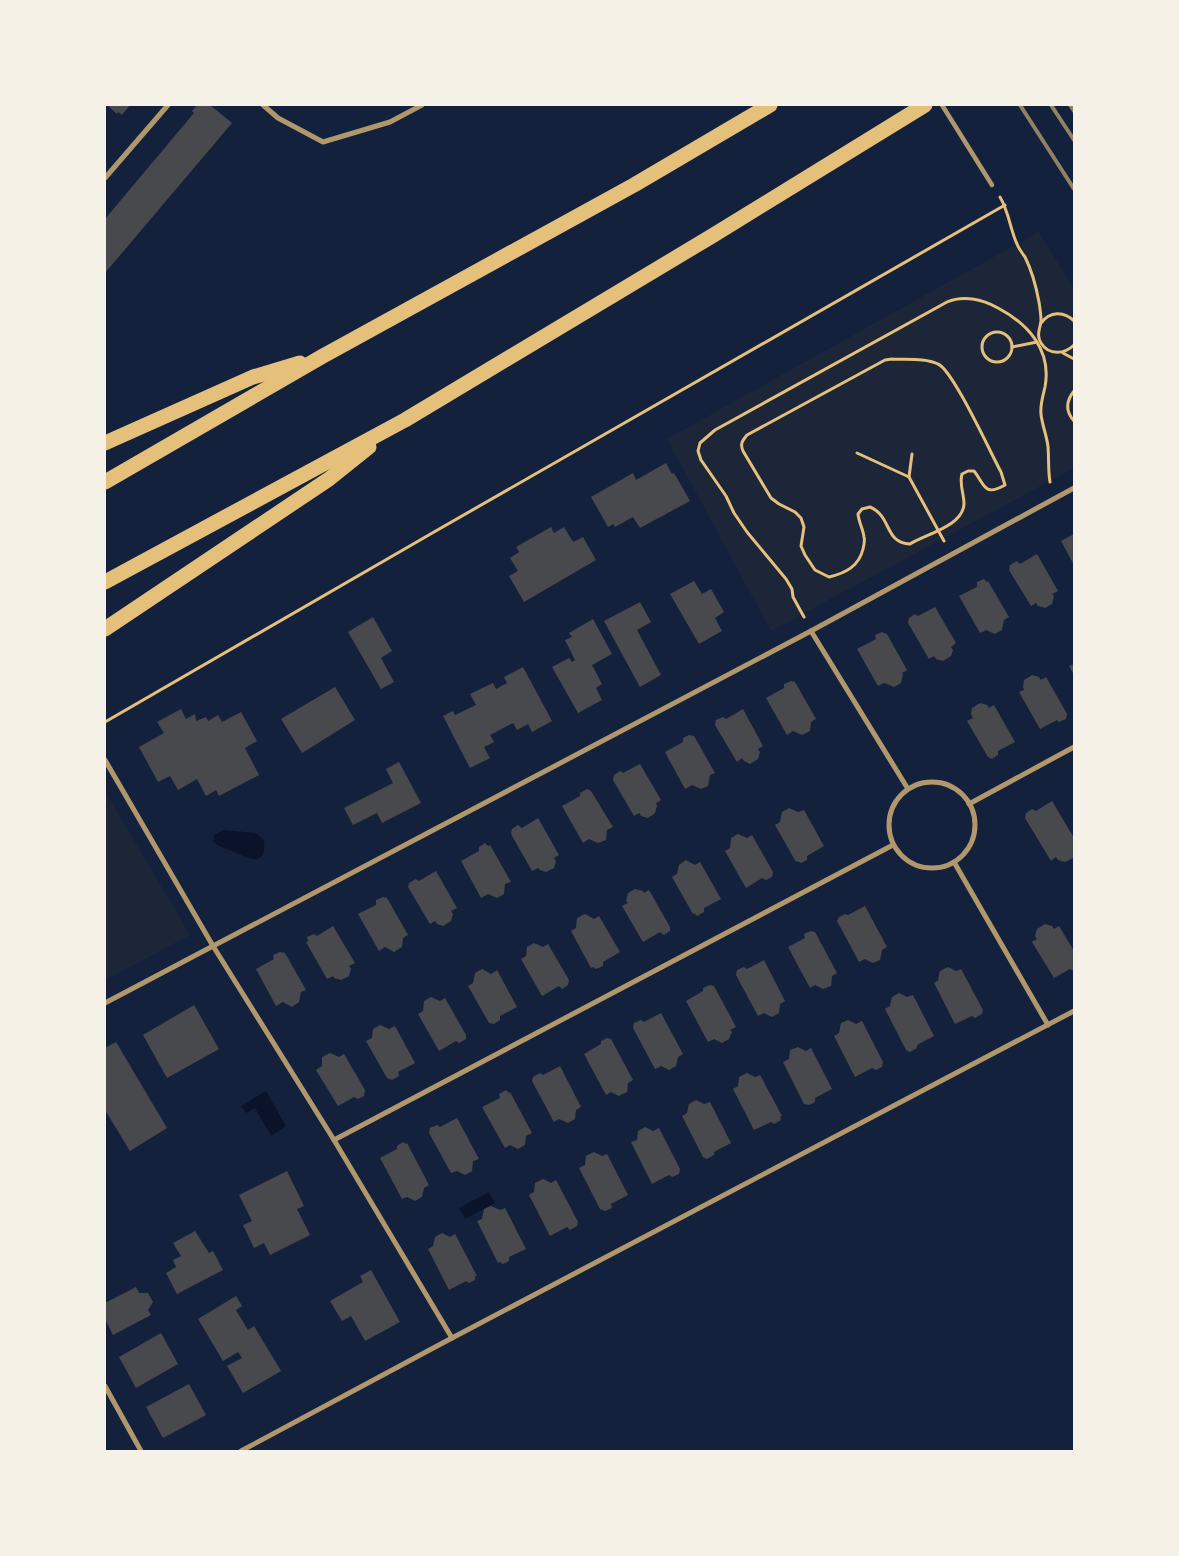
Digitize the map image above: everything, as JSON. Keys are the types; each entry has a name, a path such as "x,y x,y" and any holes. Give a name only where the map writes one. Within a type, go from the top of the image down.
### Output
{"highway":[{"path":"105,482 323,356 634,185 770,105"},
{"path":"105,582 405,420 712,236 925,105"},
{"path":"105,443 253,376 323,356"},
{"path":"105,630 329,479 405,420"}],"street":[{"path":"105,178 168,105"},
{"path":"263,105 278,118 323,142 390,122 422,105"},
{"path":"942,105 992,185"},
{"path":"105,1003 811,631 1074,488"},
{"path":"811,631 908,789"},
{"path":"969,804 1074,747"},
{"path":"105,760 213,946 334,1140 452,1338"},
{"path":"924,782 942,783 958,790 969,804 974,816 975,830 972,842 964,854 954,862 941,868 926,868 913,864 901,857 893,845 888,830 889,814 896,800 908,789 924,782"},
{"path":"334,1140 893,845"},
{"path":"954,862 1048,1025"},
{"path":"241,1451 1074,1011"},
{"path":"105,1386 141,1451"}],"path":[{"path":"105,722 1005,205 1017,244 1025,257 1034,280 1039,301 1041,324"},
{"path":"811,631 786,579 734,514 726,496 701,460 698,451 700,443 715,430 956,298 985,302 1008,313 1019,320 1038,342 1044,356 1045,368 1045,387 1041,414 1048,446 1049,481 1060,496"},
{"path":"1038,342 1039,328 1047,316 1057,313 1068,316 1074,321"},
{"path":"994,333 1004,334 1011,342 1012,347 1008,357 996,362 987,358 982,350 983,341 990,334 994,333"},
{"path":"1012,347 1038,342"},
{"path":"1038,342 1053,352 1063,352 1074,345"},
{"path":"1063,352 1074,359"},
{"path":"885,360 915,360 938,364 945,369 956,385 1004,480 1004,485 995,491 988,490 982,485 974,471 962,474 960,481 964,498 963,512 952,523 938,530 910,544 903,544 892,538 886,522 879,512 870,507 862,509 858,514 864,544 862,554 856,564 849,570 835,576 822,575 809,563 801,546 804,526 801,518 795,512 771,498 743,452 742,440 747,435 885,360"},
{"path":"1074,391 1067,402 1067,408 1068,414 1074,421"},
{"path":"856,453 909,477"},
{"path":"912,454 909,477 951,555"}],"shaded area":[{"path":"1038,232 1074,288 1074,468 771,631 667,439"},
{"path":"105,791 190,935 105,980"},
{"path":"223,830 256,833 264,840 262,855 255,859 250,858 215,844 213,842 214,835"},
{"path":"266,1091 286,1126 271,1136 255,1108 246,1113 241,1106"},
{"path":"489,1192 495,1203 465,1219 459,1208"}],"building":[{"path":"107,105 130,105 122,115 118,112 117,114"},
{"path":"197,105 210,105 232,123 105,273 105,219 194,113 192,111"},
{"path":"666,463 690,501 640,528 633,517 615,527 613,524 608,527 591,497 633,473 636,480"},
{"path":"551,527 554,533 564,527 573,542 583,537 596,560 524,602 509,576 518,571 510,558 519,552 516,547"},
{"path":"1074,534 1074,565 1061,541"},
{"path":"1037,554 1058,591 1052,594 1054,596 1052,604 1045,608 1038,606 1036,603 1031,606 1009,570 1010,565 1017,561 1020,564"},
{"path":"984,579 988,581 1009,617 1004,620 1002,630 995,634 986,630 980,633 959,596 977,587 977,582"},
{"path":"694,581 702,594 711,589 724,612 715,618 722,631 699,644 670,594"},
{"path":"640,602 651,622 637,630 661,675 640,687 604,621"},
{"path":"935,607 956,643 951,647 953,650 951,656 943,661 936,659 934,656 929,659 908,623 909,618 915,614 918,616"},
{"path":"373,617 392,651 381,658 394,682 381,689 348,632"},
{"path":"593,619 612,654 592,665 602,684 596,688 602,700 578,713 552,667 569,658 572,662 575,660 565,640 572,637 569,633"},
{"path":"882,632 887,634 907,670 902,673 901,683 894,687 884,683 878,686 857,649 876,639 875,635"},
{"path":"1074,664 1074,675 1069,666"},
{"path":"523,667 552,721 532,732 528,724 517,730 513,723 490,735 494,742 484,747 490,758 470,768 443,716 453,711 455,715 476,705 470,694 493,683 496,689 507,683 504,677"},
{"path":"1032,675 1039,677 1041,680 1046,677 1067,714 1066,719 1059,722 1057,720 1040,729 1019,692 1024,690 1024,680"},
{"path":"791,681 795,682 816,719 811,722 810,731 802,735 793,731 787,735 766,698 784,688 784,684"},
{"path":"335,687 355,720 302,753 281,719"},
{"path":"980,703 987,705 989,708 994,705 1015,742 998,751 998,755 992,759 988,757 967,721 973,718 971,714 972,708"},
{"path":"181,709 186,719 195,714 196,721 206,717 208,721 218,715 222,722 241,712 257,741 245,748 259,775 219,796 216,790 206,796 197,779 178,790 170,776 158,782 139,747 164,733 157,722"},
{"path":"743,709 763,746 758,749 760,752 758,759 750,764 742,758 737,762 715,725 716,720 723,717 726,719"},
{"path":"689,735 694,736 715,773 710,775 708,786 701,789 692,785 685,789 665,752 683,742 683,738"},
{"path":"399,762 421,803 382,823 377,813 353,825 344,808 393,783 386,769"},
{"path":"640,764 661,800 656,803 655,813 648,818 641,816 639,813 634,816 613,780 614,775 620,771 623,773"},
{"path":"587,789 591,791 613,827 607,830 606,840 598,843 589,839 583,843 562,806 580,796 580,793"},
{"path":"1052,801 1074,838 1073,858 1065,862 1058,860 1056,857 1051,861 1025,818 1026,813 1032,809 1036,811"},
{"path":"789,808 798,812 804,810 824,846 807,856 807,860 801,863 796,862 775,825 780,822 782,812"},
{"path":"538,818 559,855 554,858 556,861 554,868 546,872 538,868 532,871 511,834 512,829 518,825 522,828"},
{"path":"738,834 747,838 752,835 773,872 772,877 766,880 762,878 746,888 725,851 730,848 731,838"},
{"path":"485,843 488,846 490,845 511,882 505,884 504,894 497,898 488,894 481,898 461,861 479,851 479,847"},
{"path":"686,860 695,865 700,862 721,899 704,908 704,912 697,916 693,914 672,877 677,874 679,865"},
{"path":"436,871 457,908 451,911 453,914 451,921 443,926 435,921 430,924 408,887 409,883 416,879 419,881"},
{"path":"635,889 644,893 649,890 670,927 670,931 664,935 660,932 643,942 622,906 628,903 626,901 628,893"},
{"path":"383,897 387,898 408,935 403,938 402,947 394,952 385,947 379,951 358,914 376,905 376,900"},
{"path":"865,906 887,947 882,950 880,960 873,963 865,959 859,962 837,921 839,917 845,914 848,915"},
{"path":"585,914 594,919 599,916 620,952 603,962 603,966 596,969 591,968 571,931 576,928 577,918"},
{"path":"1045,924 1052,926 1054,929 1059,926 1074,951 1074,971 1070,969 1054,978 1032,942 1037,939 1035,936 1037,929"},
{"path":"333,926 355,963 349,966 351,969 349,976 341,980 333,976 327,979 306,942 308,942 307,937 314,934 317,936"},
{"path":"811,931 815,932 837,973 832,976 831,986 823,989 815,985 810,988 788,947 805,938 804,934"},
{"path":"534,943 543,947 548,944 569,980 568,985 562,989 559,986 542,996 521,959 526,956 527,947"},
{"path":"280,952 285,953 306,990 301,992 299,1002 292,1007 283,1002 276,1006 256,969 274,959 273,955"},
{"path":"764,960 785,1001 780,1004 779,1013 772,1017 764,1013 758,1016 736,975 737,970 744,967 747,969"},
{"path":"948,967 956,971 961,969 983,1010 982,1014 975,1018 972,1016 955,1024 934,983 939,980 940,971"},
{"path":"482,969 491,974 497,970 517,1007 500,1016 500,1020 494,1024 489,1023 468,986 473,983 475,973"},
{"path":"710,985 714,986 736,1027 730,1030 732,1032 729,1039 722,1043 714,1039 708,1042 686,1001"},
{"path":"899,993 907,997 913,995 934,1036 917,1045 917,1048 910,1052 906,1050 885,1009 890,1006 892,997"},
{"path":"431,997 440,1001 445,998 466,1035 466,1039 459,1043 456,1041 439,1051 418,1014 423,1011 424,1001"},
{"path":"194,1005 219,1049 167,1078 143,1035"},
{"path":"661,1013 683,1054 678,1057 676,1066 669,1070 661,1066 655,1069 633,1028 634,1023 641,1020 644,1022"},
{"path":"848,1020 856,1024 862,1021 883,1062 882,1067 876,1070 872,1068 855,1077 834,1036 839,1033 841,1023"},
{"path":"380,1025 389,1029 395,1026 415,1063 398,1072 399,1076 392,1080 387,1078 366,1041 372,1038 373,1029"},
{"path":"607,1038 611,1039 633,1080 628,1083 627,1092 619,1096 611,1092 606,1095 584,1054"},
{"path":"116,1042 167,1128 130,1151 105,1110 105,1048"},
{"path":"798,1047 806,1051 811,1048 832,1089 815,1098 815,1102 809,1105 804,1104 783,1062 789,1059 790,1050"},
{"path":"330,1053 339,1057 344,1054 365,1090 364,1096 358,1099 354,1097 338,1106 316,1070 322,1066 322,1057"},
{"path":"560,1066 581,1107 576,1110 575,1119 568,1123 559,1119 554,1122 532,1081 533,1077 540,1073 543,1075"},
{"path":"747,1073 755,1077 760,1075 782,1116 780,1116 781,1120 774,1124 771,1122 754,1130 733,1089 738,1086 739,1077"},
{"path":"506,1090 510,1092 532,1133 526,1136 525,1145 518,1149 510,1145 505,1148 482,1107 500,1098 499,1094"},
{"path":"696,1100 704,1104 710,1102 731,1143 714,1152 714,1155 707,1159 703,1157 682,1116 687,1113 689,1104"},
{"path":"457,1118 479,1159 473,1161 472,1171 465,1175 457,1171 451,1173 429,1133 430,1128 437,1125 440,1127"},
{"path":"645,1127 653,1131 659,1128 680,1169 679,1174 672,1177 669,1175 652,1184 631,1142 637,1140 638,1131"},
{"path":"403,1142 407,1143 429,1185 424,1188 422,1197 415,1201 407,1197 402,1199 380,1158 397,1149 397,1146"},
{"path":"594,1152 602,1156 607,1154 628,1195 611,1204 612,1208 605,1211 600,1209 579,1168 585,1165 586,1156"},
{"path":"287,1171 304,1206 297,1209 310,1235 270,1255 264,1243 254,1248 243,1225 252,1221 239,1195"},
{"path":"543,1179 551,1183 556,1180 578,1222 577,1226 570,1230 567,1227 550,1236 529,1195 534,1192 535,1183"},
{"path":"491,1206 500,1210 505,1208 526,1249 509,1257 509,1261 503,1264 498,1263 477,1221 482,1219 484,1209"},
{"path":"195,1231 209,1253 213,1251 223,1270 177,1294 166,1273 176,1267 173,1260 181,1256 173,1243"},
{"path":"442,1233 450,1237 455,1234 477,1276 475,1276 475,1280 469,1283 466,1281 449,1290 428,1249 433,1246 435,1237"},
{"path":"371,1270 400,1322 365,1341 351,1316 342,1321 330,1301 363,1282 360,1276"},
{"path":"136,1287 139,1293 148,1293 153,1302 148,1310 151,1315 113,1335 105,1319 105,1303"},
{"path":"236,1296 242,1306 236,1310 248,1330 254,1326 281,1371 243,1393 227,1366 242,1358 238,1352 223,1361 198,1319"},
{"path":"161,1333 178,1364 136,1388 119,1357"},
{"path":"189,1384 206,1415 163,1438 146,1407"}],"railway":[{"path":"1020,105 1074,189"},
{"path":"1051,105 1074,140"},
{"path":"1070,105 1074,111"}]}
